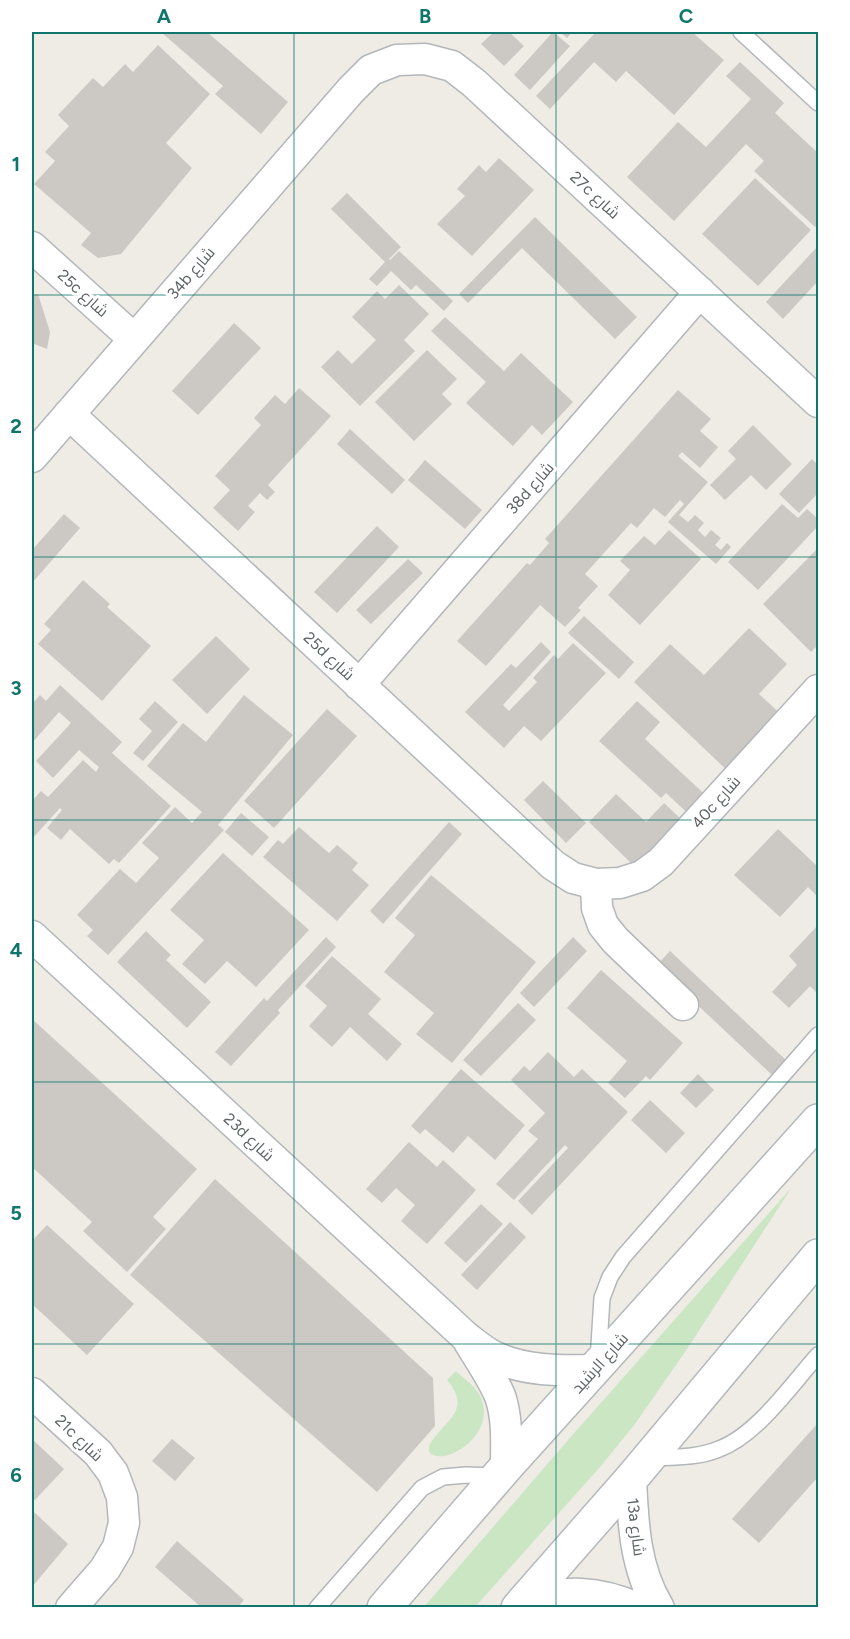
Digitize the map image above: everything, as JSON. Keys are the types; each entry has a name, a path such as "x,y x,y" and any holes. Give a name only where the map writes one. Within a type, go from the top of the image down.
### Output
{"main road":[{"name":"شارع الرشيد","path":"384,1608 503,1472 819,1121"},
{"path":"521,1604 639,1469 819,1256"}],"street":[{"name":"27c شارع","path":"351,90 371,70 397,60 425,58 452,66 474,83 819,402"},
{"name":"34b شارع","path":"32,457 351,90"},
{"name":"25c شارع","path":"32,248 134,339"},
{"name":"38d شارع","path":"359,685 700,292"},
{"name":"25d شارع","path":"69,414 553,865 573,878 596,884"},
{"name":"40c شارع","path":"596,884 620,883 642,876 661,862 819,690"},
{"path":"596,884 597,908 603,925 615,940 683,1005"},
{"name":"23d شارع","path":"32,936 466,1337 493,1356 526,1366 560,1371 596,1368"},
{"name":"23d شارع","path":"466,1337 487,1370 500,1398 506,1429 503,1472"},
{"name":"21c شارع","path":"32,1393 98,1453 113,1473 122,1497 124,1523 118,1547 105,1569 70,1608"},
{"name":"13a شارع","path":"639,1469 636,1550 645,1578 659,1608"},
{"path":"521,1604 556,1593 588,1593 619,1600 637,1608"}],"lane":[{"path":"741,32 819,103"},
{"path":"596,1368 602,1298 610,1276 623,1257 819,1035"},
{"path":"639,1469 700,1455 734,1443 749,1433 819,1355"},
{"path":"317,1608 422,1488 443,1478 503,1472"}],"green space":[{"path":"792,1187 687,1349 635,1424 600,1467 475,1607 424,1607 569,1439"},
{"path":"456,1371 479,1394 484,1408 482,1422 477,1434 467,1444 446,1456 436,1456 429,1452 429,1446 457,1408 455,1391 447,1380"}],"building":[{"path":"161,32 207,32 288,102 261,134 215,94 223,86"},
{"path":"494,32 509,32 524,46 504,66 481,44"},
{"path":"553,32 570,46 530,90 514,75"},
{"path":"560,32 572,32 567,38"},
{"path":"596,32 692,32 724,60 674,115 626,71 616,82 594,62 550,109 536,96"},
{"path":"158,45 210,94 166,143 192,168 121,254 98,258 81,245 91,233 34,184 55,161 45,152 69,126 58,115 93,78 103,87 125,64 133,72"},
{"path":"740,62 784,103 775,113 818,153 818,224 815,227 754,171 764,161 746,144 674,221 627,177 678,122 706,147 751,99 726,76"},
{"path":"499,158 534,190 472,256 437,224 465,196 457,189 479,165 486,172"},
{"path":"755,178 811,230 758,286 702,234"},
{"path":"347,193 401,247 389,259 399,251 453,301 444,311 416,285 411,290 391,271 377,286 369,279 385,262 331,209"},
{"path":"535,217 637,317 615,339 522,248 468,303 459,294"},
{"path":"818,246 818,281 783,319 766,302"},
{"path":"399,285 429,314 404,340 415,351 360,406 321,367 338,350 352,364 376,340 352,317 377,291 385,299"},
{"path":"38,294 50,332 47,349 32,343 32,295"},
{"path":"445,317 504,371 521,353 573,402 542,435 532,425 513,446 466,403 486,382 431,331"},
{"path":"234,323 261,348 198,415 172,391"},
{"path":"427,350 457,379 442,394 452,404 414,441 375,402"},
{"path":"299,388 331,416 268,485 275,492 267,500 260,493 248,506 255,512 238,531 213,508 230,490 215,476 261,425 254,418 275,395 285,404"},
{"path":"678,390 711,419 700,431 718,447 700,468 682,452 678,456 708,482 679,515 688,522 695,515 704,523 698,530 705,537 711,530 721,538 715,545 721,550 727,543 731,547 716,564 668,522 684,504 680,500 665,517 654,508 637,528 631,523 585,574 598,586 578,608 581,610 565,627 540,605 486,666 457,641 527,563 530,565 549,543 545,539"},
{"path":"753,425 792,464 766,490 751,475 725,500 710,485 736,459 728,451"},
{"path":"350,429 405,480 392,494 337,444"},
{"path":"812,459 818,465 818,493 799,513 779,494"},
{"path":"425,460 482,510 465,529 408,480"},
{"path":"782,504 798,518 807,509 818,519 818,526 758,590 728,562"},
{"path":"64,514 80,528 32,583 32,550"},
{"path":"377,526 399,547 337,613 314,592"},
{"path":"669,530 701,559 640,625 608,595 630,570 620,561 644,536 655,545"},
{"path":"818,548 818,645 811,652 763,604"},
{"path":"408,559 423,573 371,624 356,610"},
{"path":"83,580 110,604 107,607 151,646 102,701 38,644 51,630 44,624"},
{"path":"584,616 634,662 619,679 568,633"},
{"path":"749,628 787,664 759,694 786,719 732,775 634,682 670,644 704,675"},
{"path":"216,636 250,669 207,714 172,680"},
{"path":"541,642 551,652 503,705 509,711 537,682 533,678 554,655 558,659 573,643 606,673 541,741 524,726 504,748 465,712 511,664 516,668"},
{"path":"60,685 122,742 112,753 171,806 119,863 114,859 109,864 70,829 61,840 47,828 62,810 60,808 32,839 32,801 41,791 48,797 83,760 96,772 99,767 79,750 53,778 36,761 71,723 59,712 32,743 32,704 40,695 46,701"},
{"path":"244,695 293,735 218,825 224,830 108,955 87,936 93,930 77,915 120,869 136,883 159,858 142,843 175,807 192,823 202,812 147,766 183,723 206,742"},
{"path":"155,701 178,722 143,761 133,753 152,731 139,719"},
{"path":"637,701 660,722 645,739 712,801 695,820 666,793 661,798 599,741"},
{"path":"327,709 357,736 274,828 244,801"},
{"path":"543,781 586,823 566,843 524,800"},
{"path":"616,794 646,822 664,803 681,819 635,867 589,822"},
{"path":"241,813 269,837 252,856 225,832"},
{"path":"449,822 462,834 383,924 370,911"},
{"path":"299,827 329,853 337,845 358,863 352,870 369,885 337,921 263,857 278,840 283,844"},
{"path":"778,829 818,867 818,897 808,887 780,917 734,875"},
{"path":"223,853 309,930 256,987 227,961 205,984 182,964 204,940 170,910"},
{"path":"431,875 536,962 452,1063 416,1034 434,1013 384,972 415,935 395,918"},
{"path":"818,925 818,994 810,986 789,1008 772,992 797,965 789,956"},
{"path":"146,931 171,955 166,960 211,1002 187,1028 117,962"},
{"path":"326,937 336,947 278,1010 280,1013 231,1066 215,1052 264,998 267,1001"},
{"path":"573,937 587,951 534,1007 520,993"},
{"path":"670,951 786,1060 772,1075 656,966"},
{"path":"332,956 381,999 368,1014 402,1044 387,1061 350,1027 332,1047 309,1026 327,1006 305,986"},
{"path":"601,970 683,1043 650,1080 646,1076 625,1098 608,1083 627,1061 567,1008"},
{"path":"518,1003 536,1020 481,1076 463,1060"},
{"path":"32,1019 197,1169 153,1217 166,1229 127,1272 83,1231 92,1222 32,1167"},
{"path":"548,1052 574,1077 582,1069 628,1112 532,1215 518,1201 568,1148 565,1145 514,1200 496,1184 538,1139 528,1131 545,1113 511,1080 524,1066 530,1071"},
{"path":"461,1069 525,1125 495,1160 468,1136 453,1153 425,1129 420,1134 411,1126"},
{"path":"698,1074 714,1090 696,1108 680,1093"},
{"path":"650,1100 685,1133 666,1153 631,1120"},
{"path":"409,1142 437,1167 443,1160 476,1190 427,1244 401,1221 415,1205 396,1188 382,1203 366,1189"},
{"path":"215,1179 433,1378 435,1426 377,1492 130,1275"},
{"path":"481,1204 503,1224 466,1263 444,1243"},
{"path":"510,1222 526,1237 477,1290 461,1275"},
{"path":"47,1225 134,1304 87,1355 32,1304 32,1241"},
{"path":"818,1423 818,1477 759,1543 732,1519"},
{"path":"32,1439 64,1469 35,1500 32,1497"},
{"path":"172,1439 195,1458 175,1481 152,1461"},
{"path":"32,1510 68,1544 32,1587"},
{"path":"177,1541 244,1600 237,1608 202,1608 155,1567"}]}
